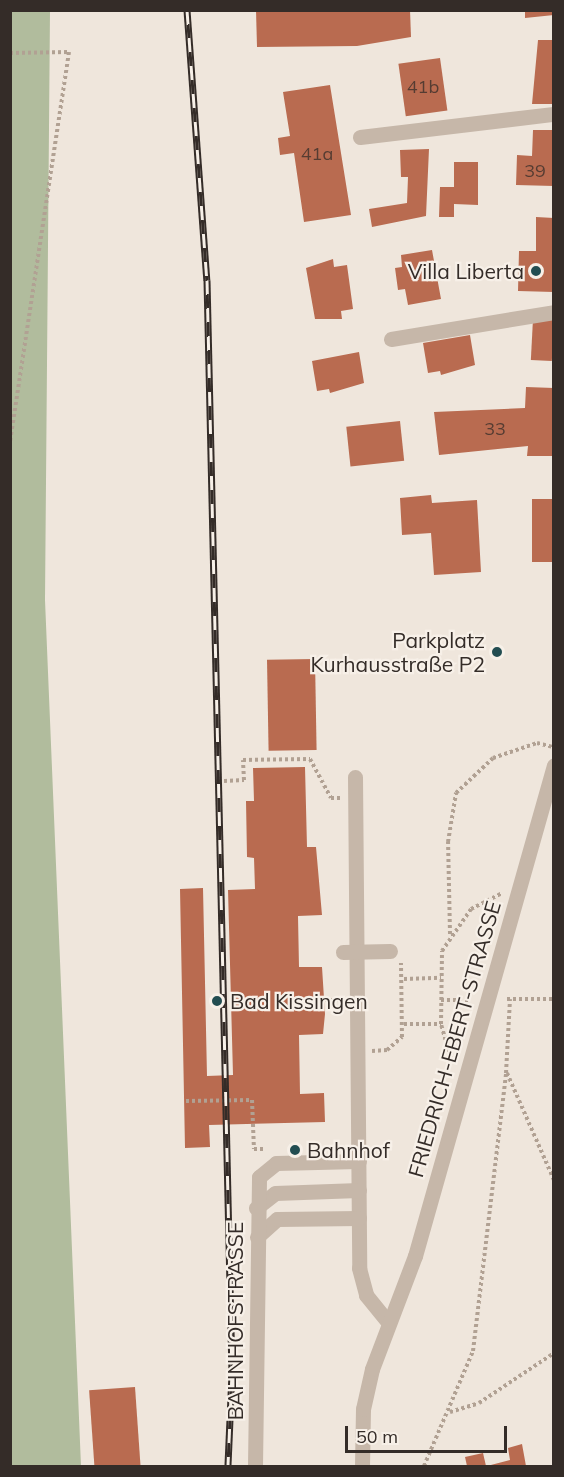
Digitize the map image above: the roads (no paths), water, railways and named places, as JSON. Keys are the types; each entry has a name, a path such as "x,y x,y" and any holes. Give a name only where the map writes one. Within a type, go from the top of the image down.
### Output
{"street":[{"path":"360,137 554,114"},
{"path":"391,339 554,312"},
{"name":"FRIEDRICH-EBERT-STRASSE","path":"387,1321 415,1256 554,765"},
{"path":"355,777 351,952 360,1051 353,1094 359,1161 359,1218 366,1295 387,1321 356,1440 362,1467"},
{"path":"351,952 390,951"},
{"name":"BAHNHOFSTRASSE","path":"255,1467 256,1208 259,1177 276,1163 359,1161"},
{"path":"256,1208 275,1193 359,1190"},
{"path":"257,1237 277,1219 359,1218"}],"railway":[{"path":"187,10 207,280 232,1373 228,1466"}],"place":[{"name":"Villa Liberta","path":"536,271"},
{"name":"Parkplatz Kurhausstraße P2","path":"497,652"},
{"name":"Bad Kissingen","path":"217,1001"},
{"name":"Bahnhof","path":"295,1150"}]}
